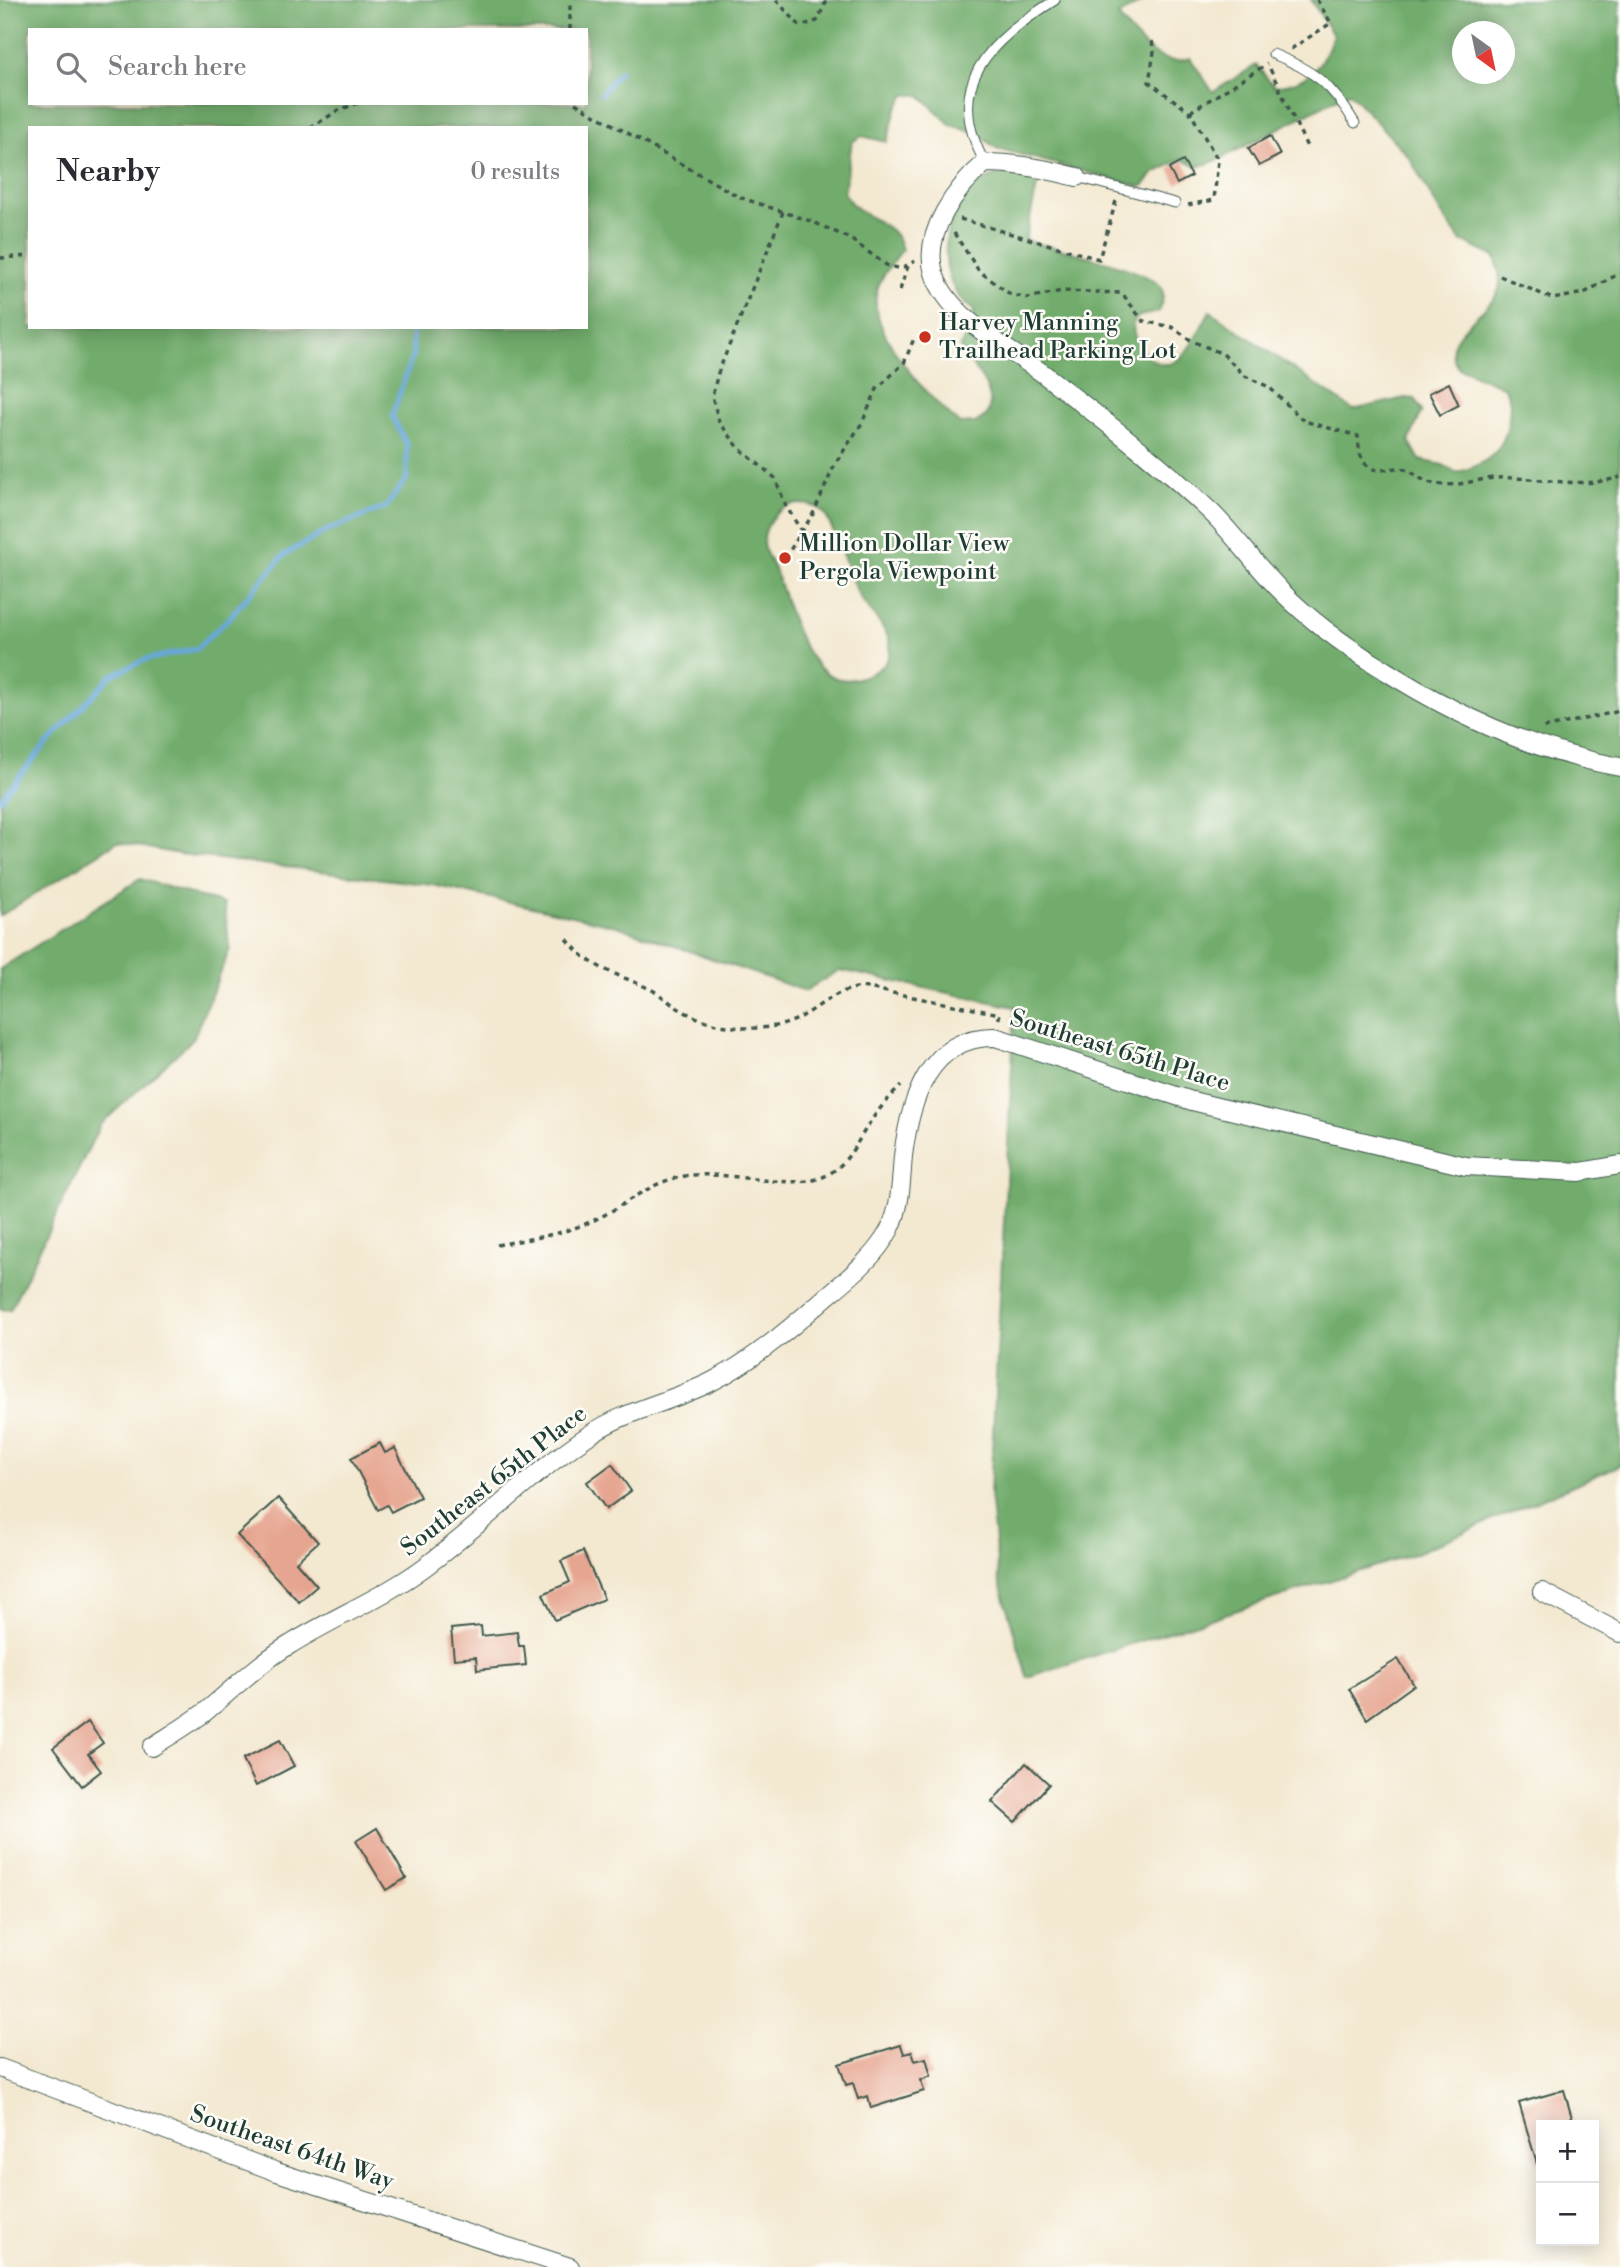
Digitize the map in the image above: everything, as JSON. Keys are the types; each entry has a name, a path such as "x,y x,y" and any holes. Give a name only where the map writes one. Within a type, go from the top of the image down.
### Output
{"street":[{"path":"1077,177 1031,165 985,163 958,190 944,215 935,241 933,270 939,285 961,313 1099,417 1193,496 1284,594 1339,640 1416,690 1471,719 1560,753 1620,767"},
{"name":"Southeast 65th Place","path":"152,1747 202,1714 291,1643 353,1613 425,1566 589,1434 711,1382 746,1362 852,1275 872,1254 890,1228 898,1201 907,1132 927,1074 952,1046 976,1038 995,1037 1192,1101 1466,1166 1580,1172 1620,1165"},
{"path":"1542,1592 1620,1633"},
{"name":"Southeast 64th Way","path":"0,2068 277,2172 570,2267"}],"lane":[{"path":"985,163 972,140 967,117 970,91 977,74 987,56 1008,33 1055,0"},
{"path":"1273,54 1295,63 1329,85 1355,123"},
{"path":"1077,177 1175,203"}],"path":[{"path":"570,0 570,28"},
{"path":"775,0 800,26 817,21 827,0"},
{"path":"1152,41 1154,52 1149,82 1191,112 1218,160 1214,200 1193,205 1175,203"},
{"path":"1268,64 1308,149"},
{"path":"313,126 353,105"},
{"path":"579,105 740,197 849,238 889,267 896,269 908,266 950,230 985,278 1018,297 1037,297 1062,291 1122,293 1143,321 1172,327 1192,341 1223,354 1245,376 1269,387 1304,421 1358,436 1361,456 1367,466 1378,470 1403,468 1428,482 1460,485 1498,478 1564,483 1603,482 1620,477"},
{"path":"944,215 1099,259 1119,188"},
{"path":"783,212 718,373 712,396 714,410 726,433 740,449 775,478 786,506 802,532"},
{"path":"0,258 28,256"},
{"path":"900,290 908,266"},
{"path":"1500,276 1553,299 1584,293 1620,272"},
{"path":"785,558 802,532 835,464 862,423 877,389 904,363 915,336"},
{"path":"1541,729 1620,711"},
{"path":"567,939 581,957 623,980 652,990 682,1010 707,1022 761,1028 785,1024 845,989 862,987 1000,1014 995,1037"},
{"path":"497,1245 547,1236 590,1222 652,1186 686,1176 732,1174 803,1183 816,1180 838,1168 874,1117 910,1077"}],"green space":[{"path":"0,0 1145,0 1118,16 1140,42 1159,56 1179,61 1190,58 1213,92 1256,65 1274,86 1296,82 1312,71 1325,55 1333,35 1311,0 1620,0 1620,1465 1414,1554 1027,1677 999,1580 990,1493 1015,1007 840,970 805,991 617,926 433,885 179,854 117,842 0,916","holes":["1349,92 1409,157 1440,212 1461,241 1495,257 1500,277 1499,289 1494,299 1458,336 1453,346 1453,357 1459,368 1503,387 1508,394 1510,405 1507,430 1499,448 1485,461 1456,473 1443,465 1420,460 1409,441 1422,411 1415,399 1405,398 1353,410 1210,311 1179,359 1170,364 1161,364 1150,358 1137,343 1133,323 1139,316 1159,312 1163,296 1160,286 1151,279 1118,265 1025,240 1040,173 1005,173 973,187 953,214 948,231 947,268 952,285 961,299 974,310 972,323 960,347 986,387 990,405 987,415 975,423 960,424 919,384 883,330 877,312 877,289 882,277 902,250 892,232 857,209 844,192 852,142 862,136 887,142 896,109 905,95 920,95 951,125 975,132 996,148 1142,187 1154,173 1182,159 1197,167 1218,160","793,504 816,507 828,519 859,595 889,639 889,655 874,672 843,680 828,674 815,663 796,630 763,545 765,531 771,519 780,510"]},
{"path":"140,879 224,904 230,949 193,1039 100,1125 10,1310 0,1309 0,969"}],"building":[{"path":"1270,136 1280,155 1259,166 1248,148"},
{"path":"1183,161 1192,176 1177,184 1169,169"},
{"path":"1449,383 1459,405 1440,415 1429,393"},
{"path":"380,1443 385,1453 395,1448 420,1497 391,1512 387,1505 378,1510 351,1458"},
{"path":"612,1464 631,1491 606,1509 587,1482"},
{"path":"278,1498 318,1542 296,1562 317,1586 299,1602 237,1535"},
{"path":"583,1551 604,1599 555,1620 543,1594 570,1582 561,1561"},
{"path":"481,1626 482,1636 517,1632 519,1646 524,1646 526,1665 477,1670 476,1657 454,1659 451,1629"},
{"path":"1398,1659 1414,1685 1367,1719 1349,1689"},
{"path":"88,1722 103,1743 88,1754 101,1771 82,1786 53,1748"},
{"path":"280,1740 294,1766 256,1786 243,1759"},
{"path":"1026,1763 1049,1784 1015,1822 992,1802"},
{"path":"377,1828 406,1878 386,1890 356,1841"},
{"path":"901,2045 904,2054 912,2052 915,2061 926,2058 931,2076 921,2080 924,2091 871,2108 868,2096 858,2099 853,2083 846,2085 839,2064"},
{"path":"1564,2090 1573,2120 1536,2120 1536,2161 1519,2103"}],"waterway":[{"path":"601,94 620,71"},
{"path":"0,799 48,742 112,675 144,660 196,649 228,619 284,555 328,530 386,507 407,478 407,445 392,416 413,354 412,329"}],"place":[{"name":"Harvey Manning Trailhead Parking Lot","path":"925,337"},
{"name":"Million Dollar View Pergola Viewpoint","path":"785,558"}]}
